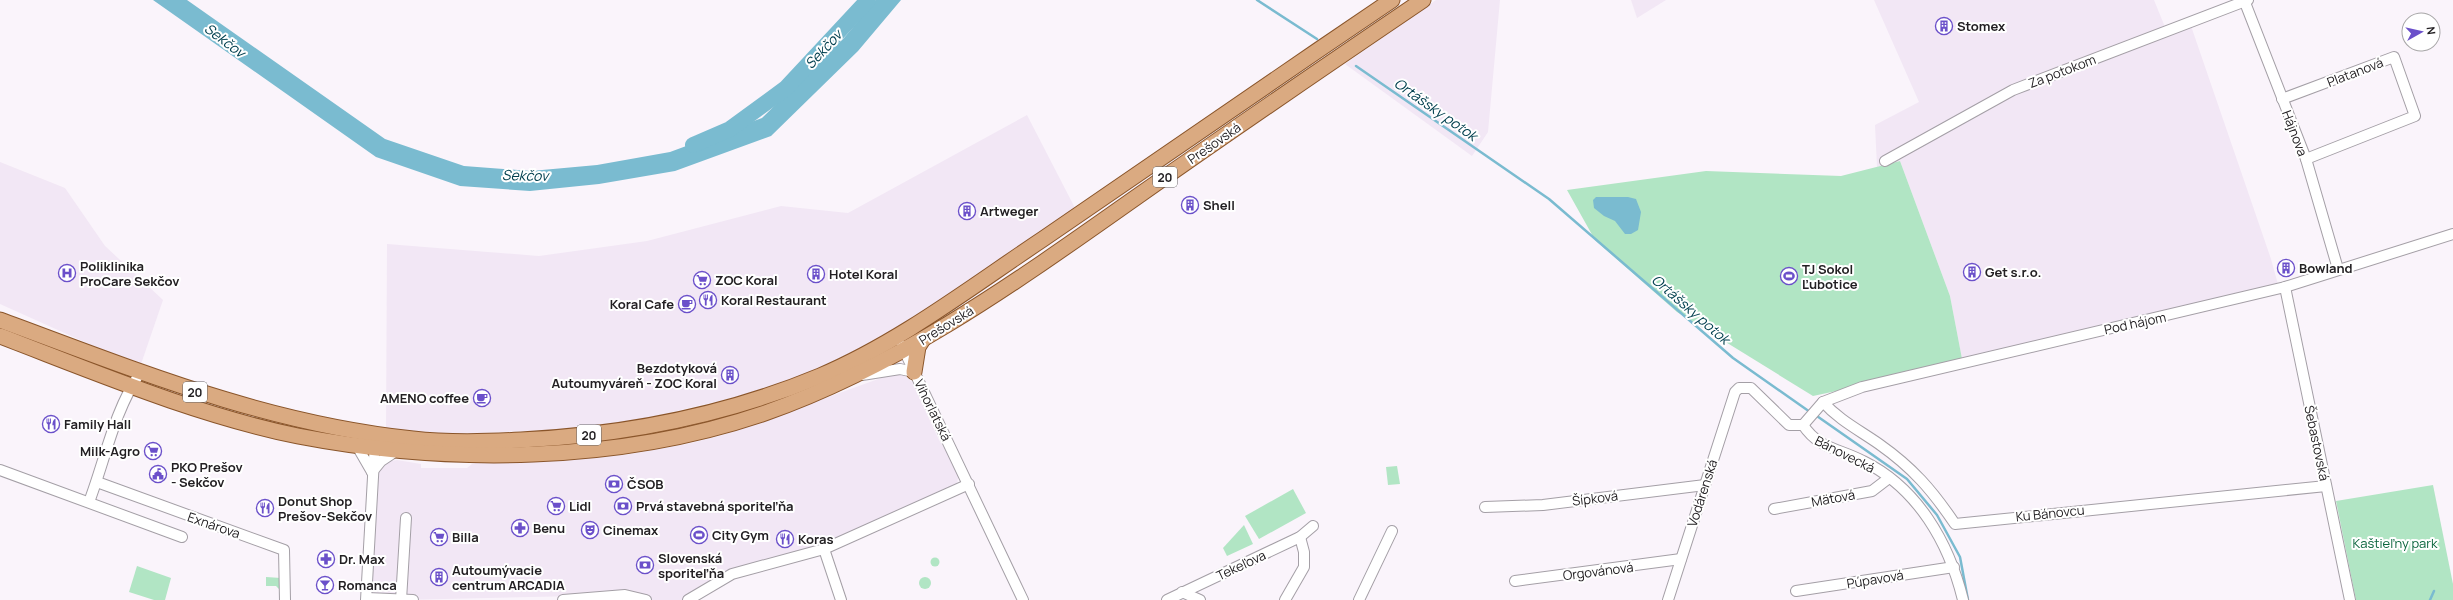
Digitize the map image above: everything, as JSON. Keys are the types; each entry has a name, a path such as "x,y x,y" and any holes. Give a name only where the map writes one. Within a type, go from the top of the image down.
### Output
{"main road":[{"name":"Prešovská","path":"897,335 1071,220 1233,107 1392,0"},
{"name":"Prešovská","path":"904,350 1001,291 1423,0"},
{"name":"20","path":"0,320 136,379 203,411 266,428 357,446 375,441 490,441 604,434 694,418 782,391 824,374 897,335"},
{"name":"20","path":"0,336 136,379 207,396 375,441 396,451 483,455 526,454 645,442 691,434 758,415 856,375 904,350"},
{"path":"914,372 918,347 923,339"}],"street":[{"name":"Hájnova","path":"2245,1 2306,159 2338,269"},
{"name":"Za potokom","path":"1885,161 2013,90 2245,1"},
{"name":"Platanová","path":"2282,99 2394,57 2414,116 2306,159"},
{"name":"Pod hájom","path":"1819,404 1862,387 2285,287 2338,269 2453,234"},
{"name":"Šebastovská","path":"2285,287 2350,600"},
{"name":"Vihorlatská","path":"897,335 1023,600"},
{"path":"856,375 900,369 914,372"},
{"path":"89,502 116,423 136,379"},
{"name":"Bánovecká","path":"1739,388 1751,388 1789,424 1805,421 1819,404"},
{"name":"Vodárenská","path":"1668,600 1735,392 1739,388"},
{"name":"Ku Bánovcu","path":"1819,404 1909,467 1934,492 1955,524 2326,486"},
{"name":"Bánovecká","path":"1805,421 1818,442 1866,462 1889,478 1920,508 1939,534 1954,567 1963,600"},
{"path":"375,441 372,472 366,599 413,600"},
{"path":"357,446 372,472"},
{"path":"372,472 381,461 396,451"},
{"name":"Exnárova","path":"0,470 182,537"},
{"name":"Mätová","path":"1774,508 1872,491 1889,478"},
{"name":"Exnárova","path":"97,482 284,550 285,600"},
{"path":"688,600 732,574 824,549 969,484"},
{"name":"Šípková","path":"1485,507 1543,505 1705,485"},
{"path":"401,600 406,518"},
{"name":"Tekeľova","path":"1167,600 1300,537 1313,526"},
{"path":"1359,600 1392,531"},
{"path":"1285,600 1304,567 1304,552 1300,537"},
{"path":"824,549 841,600"},
{"name":"Orgovánová","path":"1515,582 1681,559"},
{"name":"Púpavová","path":"1796,591 1954,567"},
{"path":"1182,592 1200,600"},
{"path":"563,600 625,595 646,600"}],"shaded area":[{"path":"1436,0 1500,0 1488,132 1472,156 1345,64"},
{"path":"1631,0 1666,0 1637,18"},
{"path":"1874,0 2154,0 2167,32 2190,23 2271,259 2279,288 1963,364 1950,296 1900,161 1877,167 1875,125 1919,102"},
{"path":"1027,115 1075,208 900,327 838,362 765,390 609,427 439,435 386,430 387,244 539,256 647,241 781,206 848,213"},
{"name":"Poliklinika ProCare Sekčov","path":"0,162 65,188 105,246 163,300 140,367 0,304"},
{"path":"892,374 903,374 912,382 939,440 959,473 956,490 824,549 732,574 688,600 652,600 625,595 401,600 367,598 379,469 391,461 397,460 421,464 421,468 467,468 472,464 485,460 625,455 687,444 723,435"}],"green space":[{"name":"TJ Sokol Ľubotice","path":"1900,161 1950,296 1963,364 1813,396 1677,312 1595,240 1567,190 1706,171 1841,176"},
{"path":"1397,466 1400,484 1388,485 1386,467"},
{"name":"Kaštieľny park","path":"2433,485 2453,584 2453,600 2356,600 2336,501"},
{"path":"1293,489 1306,513 1259,539 1245,516"},
{"path":"1244,525 1253,544 1227,556 1223,548"},
{"path":"933,558 937,558 939,562 937,566 933,566 931,564 931,560"},
{"path":"137,566 171,578 165,600 154,600 129,592"},
{"path":"266,577 281,578 281,587 279,589 276,586 266,586"},
{"path":"925,577 929,579 931,583 929,587 925,589 921,587 919,583 921,579"}],"water":[{"path":"153,0 187,0 385,139 464,166 531,171 597,165 670,152 762,118 844,38 876,0 901,0 858,51 771,136 675,171 599,184 530,191 460,186 376,157"},
{"path":"1596,197 1628,197 1636,199 1641,212 1638,230 1631,234 1625,234 1615,221 1604,216 1594,208 1593,200"}],"waterway":[{"name":"Sekčov","path":"693,145 730,129 786,88 868,0"},
{"name":"Ortášsky potok","path":"1257,0 1317,39"},
{"name":"Ortášsky potok","path":"1356,66 1549,199 1733,358 1810,412"},
{"name":"Ortášsky potok","path":"1814,414 1907,479 1937,515 1960,557 1968,600"},
{"path":"2430,600 2434,591"}],"place":[{"name":"Stomex","path":"1944,26"},
{"name":"Shell","path":"1190,205"},
{"name":"Artweger","path":"967,211"},
{"name":"Bowland","path":"2286,268"},
{"name":"Get s.r.o.","path":"1972,272"},
{"name":"Poliklinika ProCare Sekčov","path":"67,273"},
{"name":"Hotel Koral","path":"816,274"},
{"name":"TJ Sokol Ľubotice","path":"1789,276"},
{"name":"ZOC Koral","path":"702,280"},
{"name":"Koral Restaurant","path":"708,300"},
{"name":"Koral Cafe","path":"687,304"},
{"name":"Bezdotyková Autoumyváreň - ZOC Koral","path":"730,375"},
{"name":"AMENO coffee","path":"482,398"},
{"name":"Family Hall","path":"51,424"},
{"name":"Milk-Agro","path":"153,451"},
{"name":"PKO Prešov - Sekčov","path":"158,474"},
{"name":"ČSOB","path":"614,484"},
{"name":"Lidl","path":"556,506"},
{"name":"Prvá stavebná sporiteľňa","path":"623,506"},
{"name":"Donut Shop Prešov-Sekčov","path":"265,508"},
{"name":"Benu","path":"520,528"},
{"name":"Cinemax","path":"590,530"},
{"name":"City Gym","path":"699,535"},
{"name":"Billa","path":"439,537"},
{"name":"Koras","path":"785,539"},
{"name":"Dr. Max","path":"326,559"},
{"name":"Slovenská sporiteľňa","path":"645,565"},
{"name":"Autoumývacie centrum ARCADIA","path":"439,577"},
{"name":"Romanca","path":"325,585"}]}
